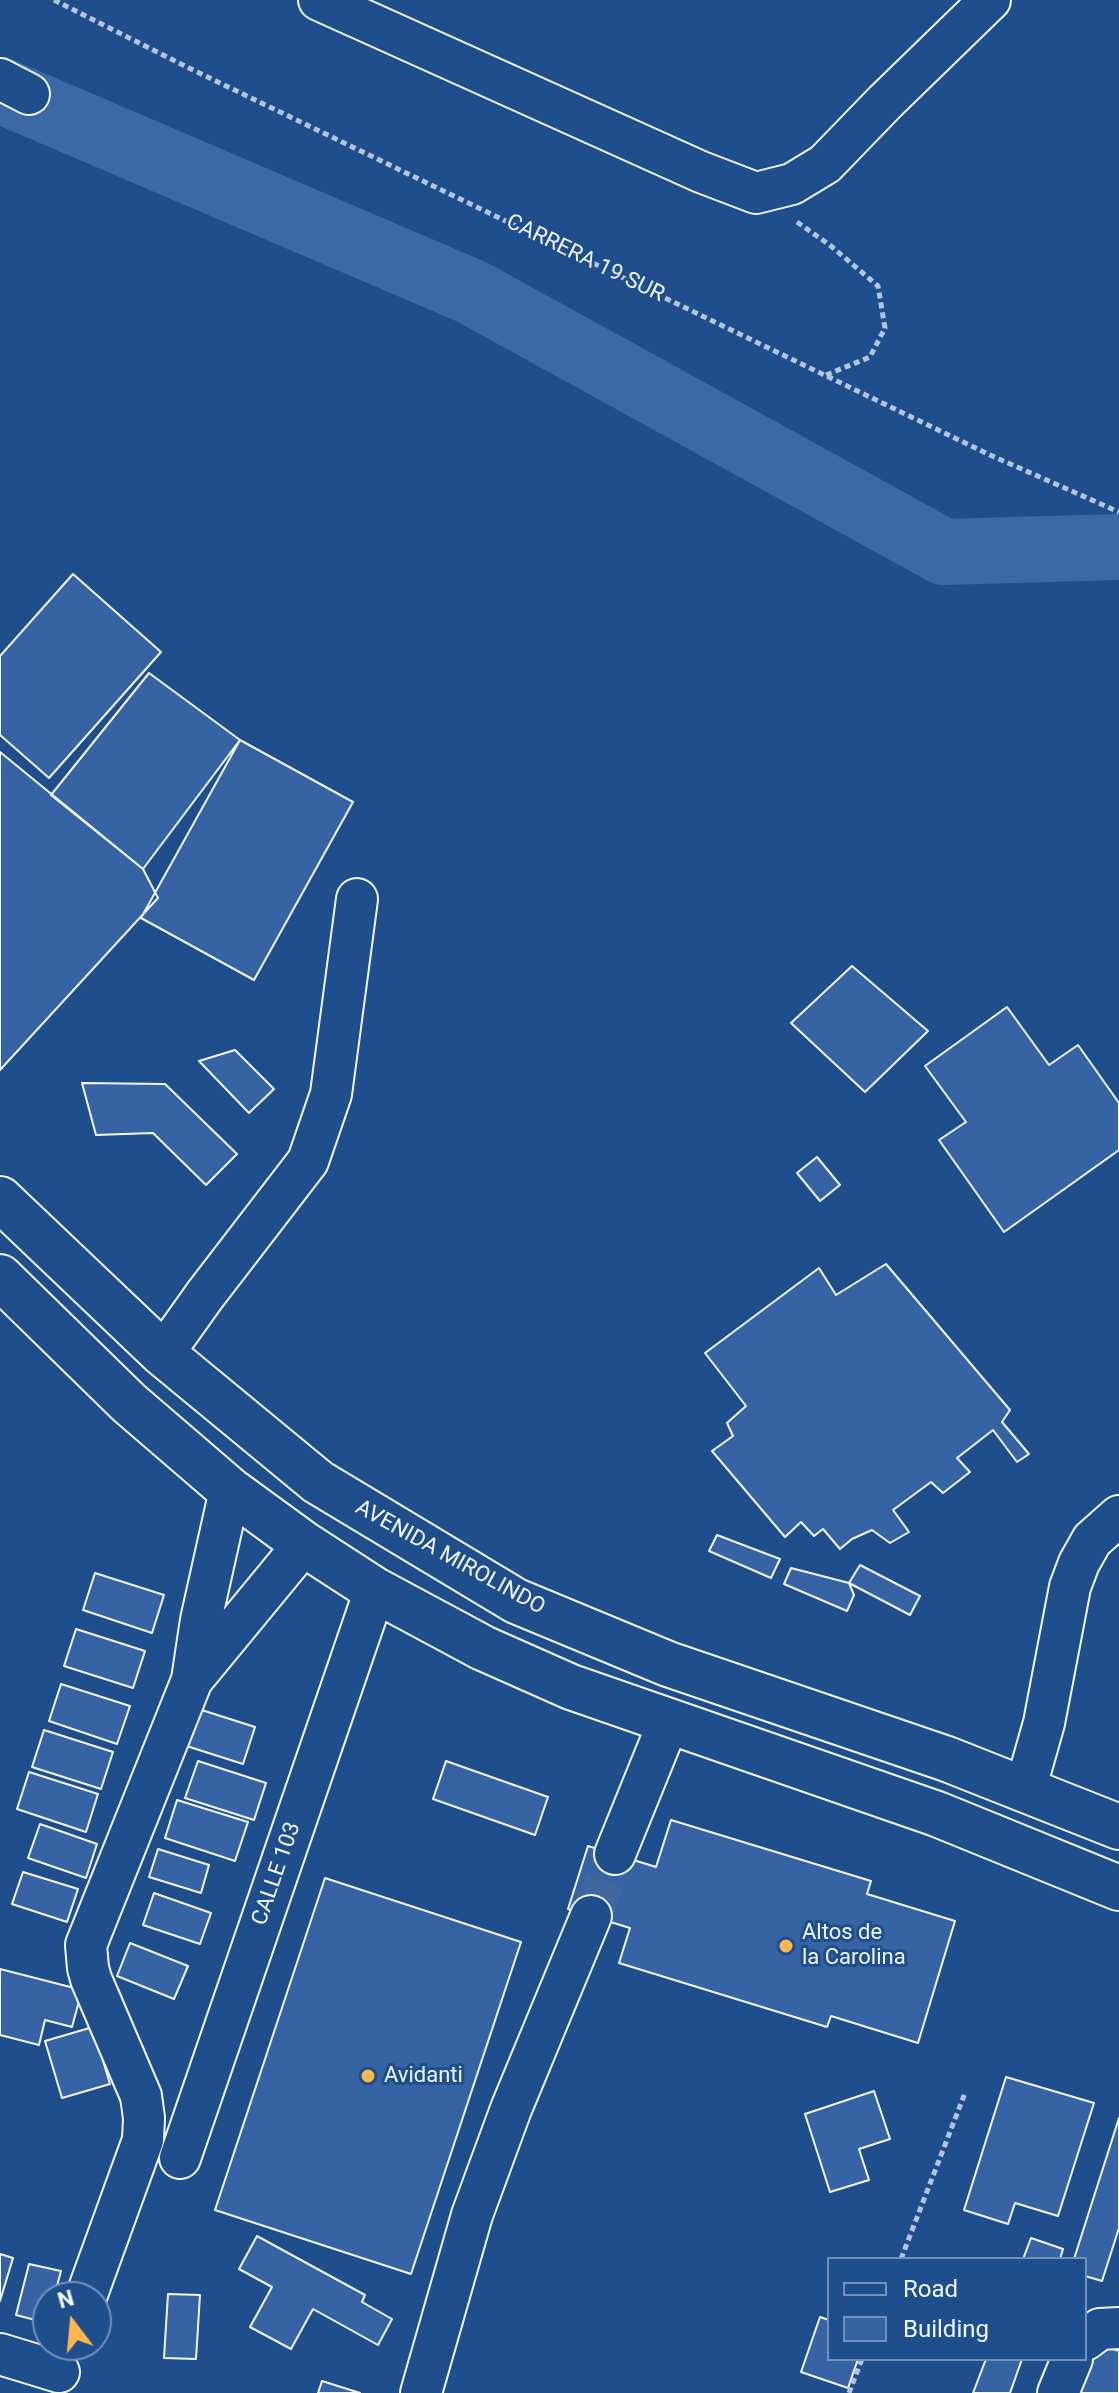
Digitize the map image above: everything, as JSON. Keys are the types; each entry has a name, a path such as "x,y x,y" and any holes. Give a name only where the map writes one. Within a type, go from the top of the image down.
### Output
{"main road":[{"name":"AVENIDA MIROLINDO","path":"0,1199 163,1354 318,1482 516,1601 668,1664 947,1759 1119,1827"},
{"path":"0,1277 129,1403 230,1490 304,1544 375,1590 483,1648 571,1687 937,1814 1119,1888"}],"street":[{"path":"319,0 756,193 792,184 825,164 990,0"},
{"path":"163,1354 308,1161 331,1094 357,899"},
{"path":"92,2281 143,2140 144,2118 141,2096 88,1968 86,1945 192,1680 201,1620 230,1490"},
{"path":"1025,1790 1044,1723 1070,1587 1092,1540 1119,1516"},
{"path":"192,1680 304,1544"},
{"name":"CALLE 103","path":"180,2158 375,1590"},
{"path":"615,1854 669,1721"},
{"path":"421,2393 472,2215 511,2109 591,1916"},
{"path":"1087,2339 1100,2329 1119,2328"},
{"path":"0,2354 60,2370"},
{"path":"1058,2393 1071,2361"}],"path":[{"name":"CARRERA 19 SUR","path":"54,0 990,455 1119,512"},
{"path":"756,193 831,246 878,286 885,328 870,357 825,375"},
{"path":"902,2257 965,2093"},
{"path":"849,2393 861,2361"}],"building":[{"path":"73,574 161,652 49,778 0,735 0,656"},
{"path":"149,673 240,740 143,869 51,795"},
{"path":"240,740 353,802 254,980 141,918"},
{"path":"0,752 143,869 158,898 0,1070"},
{"path":"852,966 928,1031 865,1092 791,1023"},
{"path":"1007,1007 1049,1065 1078,1045 1119,1103 1119,1150 1004,1232 939,1140 966,1122 925,1066"},
{"path":"235,1050 274,1089 249,1113 199,1061"},
{"path":"82,1083 165,1084 237,1154 206,1185 153,1133 96,1135"},
{"path":"817,1157 840,1185 820,1201 797,1173"},
{"path":"886,1264 1010,1410 1002,1422 1029,1454 1017,1462 993,1430 957,1458 970,1472 943,1493 931,1482 893,1510 909,1532 890,1543 872,1530 852,1539 840,1549 823,1529 814,1536 801,1522 785,1537 712,1451 733,1436 727,1423 746,1406 705,1353 819,1268 836,1295"},
{"path":"717,1535 780,1559 771,1578 709,1551"},
{"path":"860,1565 920,1596 910,1615 849,1583"},
{"path":"791,1568 849,1583 854,1595 847,1611 784,1584"},
{"path":"95,1573 164,1595 152,1633 83,1610"},
{"path":"76,1629 145,1651 133,1688 64,1666"},
{"path":"61,1684 130,1706 117,1744 49,1721"},
{"path":"186,1705 255,1727 243,1764 174,1742"},
{"path":"44,1730 113,1752 101,1789 32,1767"},
{"path":"198,1761 266,1783 254,1820 185,1798"},
{"path":"446,1761 548,1797 535,1835 433,1799"},
{"path":"29,1772 98,1794 86,1832 17,1809"},
{"path":"177,1800 248,1822 235,1861 165,1838"},
{"name":"Altos de la Carolina","path":"671,1820 871,1881 867,1894 955,1921 918,2043 831,2016 827,2027 619,1963 630,1928 568,1909 588,1846 656,1867"},
{"path":"40,1824 97,1844 86,1878 28,1858"},
{"path":"158,1849 209,1865 201,1893 149,1877"},
{"path":"23,1872 78,1889 67,1922 12,1904"},
{"name":"Avidanti","path":"325,1878 521,1942 411,2274 215,2210"},
{"path":"154,1893 211,1913 200,1944 143,1925"},
{"path":"130,1943 188,1966 174,1999 117,1976"},
{"path":"0,1969 82,1990 72,2027 45,2020 39,2045 0,2035"},
{"path":"93,2027 110,2084 62,2098 45,2041"},
{"path":"1006,2077 1094,2103 1058,2216 1015,2203 1008,2224 964,2210"},
{"path":"874,2091 890,2139 859,2149 869,2180 830,2192 805,2114"},
{"path":"1119,2118 1119,2228 1102,2281 1087,2277 1087,2257 1075,2257"},
{"path":"257,2236 365,2295 362,2302 392,2319 378,2345 313,2309 291,2349 250,2327 272,2287 239,2269"},
{"path":"1031,2238 1063,2249 1061,2257 1024,2257"},
{"path":"0,2254 13,2258 0,2301"},
{"path":"29,2264 61,2271 58,2281 32,2281 32,2319 16,2315"},
{"path":"168,2294 200,2295 196,2359 164,2358"},
{"path":"820,2317 827,2319 827,2361 857,2361 848,2388 801,2372"},
{"path":"1094,2342 1119,2351 1119,2393 1074,2393"},
{"path":"985,2361 1021,2361 1010,2393 973,2393"},
{"path":"322,2381 360,2393 318,2393"}],"waterway":[{"path":"0,90 472,292 944,552 1119,547"}],"tunnel":[{"path":"591,1916 615,1854"}],"place":[{"name":"Altos de la Carolina","path":"786,1946"},
{"name":"Avidanti","path":"368,2076"}]}
